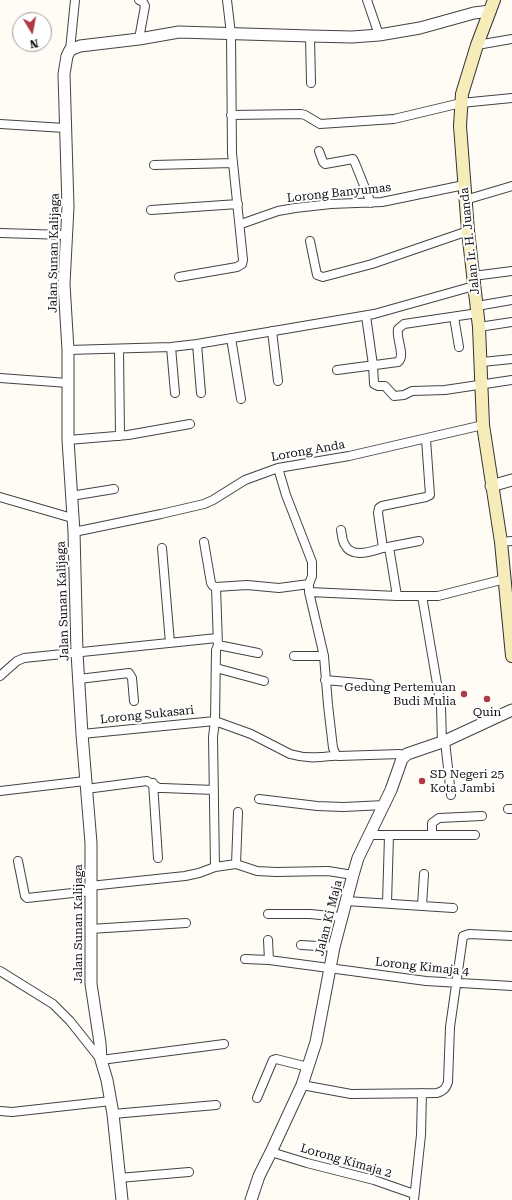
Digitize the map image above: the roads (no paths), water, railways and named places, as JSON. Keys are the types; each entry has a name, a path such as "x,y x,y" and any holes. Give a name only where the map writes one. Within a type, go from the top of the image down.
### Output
{"main road":[{"name":"Jalan Ir. H. Juanda","path":"492,5 477,45 462,94 460,126 465,200 482,362 481,386 483,425 491,486 506,542 505,579 509,598 512,656"}],"street":[{"name":"Jalan Sunan Kalijaga","path":"72,0 70,50 67,56 64,74 68,207 64,284 68,350 68,440 74,532 77,653 86,785 92,843 90,929 91,984 100,1043 101,1060 113,1114 122,1200"},
{"path":"139,0 143,2 145,6 139,39"},
{"path":"179,277 238,267 242,264 243,260 233,163 231,115 231,34 227,0"},
{"path":"367,0 379,35"},
{"path":"70,50 80,46 139,39 179,32 352,37 379,35 420,28 474,13 492,5"},
{"path":"310,36 311,83"},
{"path":"477,45 512,39"},
{"path":"231,115 301,114 320,124 394,119 461,103 512,98"},
{"path":"0,124 65,128"},
{"path":"318,150 325,164 353,159 371,203"},
{"path":"154,165 233,163"},
{"name":"Lorong Banyumas","path":"240,224 278,211 295,208 396,200 464,185"},
{"path":"465,200 512,186"},
{"path":"151,210 238,204"},
{"path":"310,242 317,275 323,277 372,264 468,231"},
{"path":"0,233 66,235"},
{"path":"68,350 171,347 366,316 474,281 512,271"},
{"path":"337,370 398,362 402,358 397,335 398,329 401,326 454,317 477,309 512,300"},
{"path":"366,316 373,365 374,384 378,386 385,386 394,396 404,395 412,391 445,390 481,386 512,380"},
{"path":"454,317 460,347"},
{"path":"479,327 512,322"},
{"path":"272,331 278,381"},
{"path":"231,338 241,399"},
{"path":"197,344 201,393"},
{"path":"171,347 175,392"},
{"path":"119,349 120,436"},
{"path":"482,362 512,359"},
{"path":"0,378 68,383"},
{"path":"68,440 120,436 190,424"},
{"name":"Lorong Anda","path":"74,532 204,504 245,480 278,468 349,456 483,425"},
{"path":"397,596 378,513 379,508 386,505 430,495 426,439"},
{"path":"278,468 286,495 312,562 312,576 309,588 324,656 325,680 333,748 336,755"},
{"path":"491,486 512,480"},
{"path":"71,496 114,489"},
{"path":"0,497 72,518"},
{"path":"341,530 344,545 351,551 360,553 419,541"},
{"path":"204,542 211,583 216,587 247,585 279,588 309,588 397,596 438,596 505,579"},
{"path":"162,548 170,643"},
{"path":"215,867 213,737 215,721 217,641 216,587"},
{"path":"422,596 440,707 451,795"},
{"path":"0,676 17,661 24,658 170,643 217,641 258,653"},
{"path":"294,656 324,656"},
{"path":"216,668 264,681"},
{"path":"79,679 129,673 132,678 134,701"},
{"path":"325,680 370,684"},
{"path":"215,721 251,734 290,754 297,756 318,758 336,755 400,754 405,756 407,754 444,742 512,710"},
{"name":"Lorong Sukasari","path":"82,734 215,721"},
{"name":"Jalan Ki Maja","path":"251,1200 259,1176 302,1085 316,1042 334,947 358,858 385,805 405,756"},
{"path":"0,792 140,781 153,783 159,788 214,790"},
{"path":"153,783 158,858"},
{"path":"259,799 317,806 343,807 385,805"},
{"path":"236,864 238,812"},
{"path":"432,835 432,823 439,818 482,816"},
{"path":"370,835 475,835"},
{"path":"387,904 389,836"},
{"path":"18,861 25,896 27,898 185,876 215,867 236,864 257,871 328,871 353,875"},
{"path":"422,906 424,874"},
{"path":"346,901 453,908"},
{"path":"268,914 310,914 341,917"},
{"path":"90,929 186,922"},
{"path":"302,1085 351,1094 437,1093 443,1091 448,1082 450,1027 462,940 464,935 512,936"},
{"path":"268,940 269,960"},
{"path":"301,945 334,947"},
{"name":"Lorong Kimaja 4","path":"245,959 269,960 426,981 512,986"},
{"path":"0,971 57,1008 70,1021 101,1060 224,1044"},
{"path":"257,1098 273,1060 276,1059 308,1067"},
{"path":"414,1197 421,1136 422,1093"},
{"path":"0,1111 12,1112 111,1101"},
{"path":"113,1114 216,1105"},
{"name":"Lorong Kimaja 2","path":"271,1152 374,1180 414,1197"},
{"path":"119,1178 189,1172"}],"place":[{"name":"Gedung Pertemuan Budi Mulia","path":"464,694"},
{"name":"Quin","path":"487,699"},
{"name":"SD Negeri 25 Kota Jambi","path":"422,781"}]}
